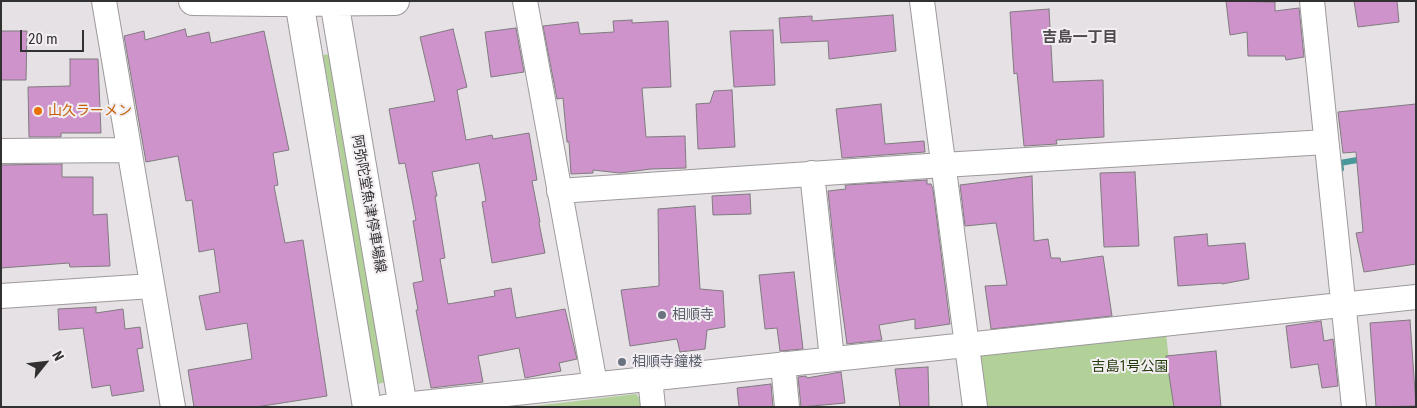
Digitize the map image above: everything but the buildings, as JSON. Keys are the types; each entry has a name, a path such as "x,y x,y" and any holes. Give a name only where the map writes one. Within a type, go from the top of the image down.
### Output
{"main road":[{"path":"193,1 395,1"},
{"name":"阿弥陀堂魚津停車場線","path":"334,1 397,406"},
{"path":"299,2 367,407"}],"street":[{"path":"104,1 173,407"},
{"path":"525,1 595,384"},
{"path":"922,1 975,407"},
{"path":"1312,1 1354,407"},
{"path":"559,191 1326,142"},
{"path":"1,151 129,150"},
{"path":"812,174 832,359"},
{"path":"1,296 152,286"},
{"path":"397,406 1416,297"},
{"path":"783,364 787,407"},
{"path":"650,378 653,407"}],"green space":[{"path":"331,54 386,382 374,385 340,200 342,165 323,55"},
{"name":"吉島1号公園","path":"1165,324 1174,407 975,407 967,345"},
{"path":"636,394 641,400 642,407 525,407"}],"waterway":[{"path":"1341,169 1340,163 1363,159"}],"place":[{"name":"山久ラーメン","path":"38,111"},
{"name":"相順寺","path":"662,315"},
{"name":"相順寺鐘楼","path":"622,362"}],"district":[{"name":"吉島一丁目","path":"1080,38"}]}
